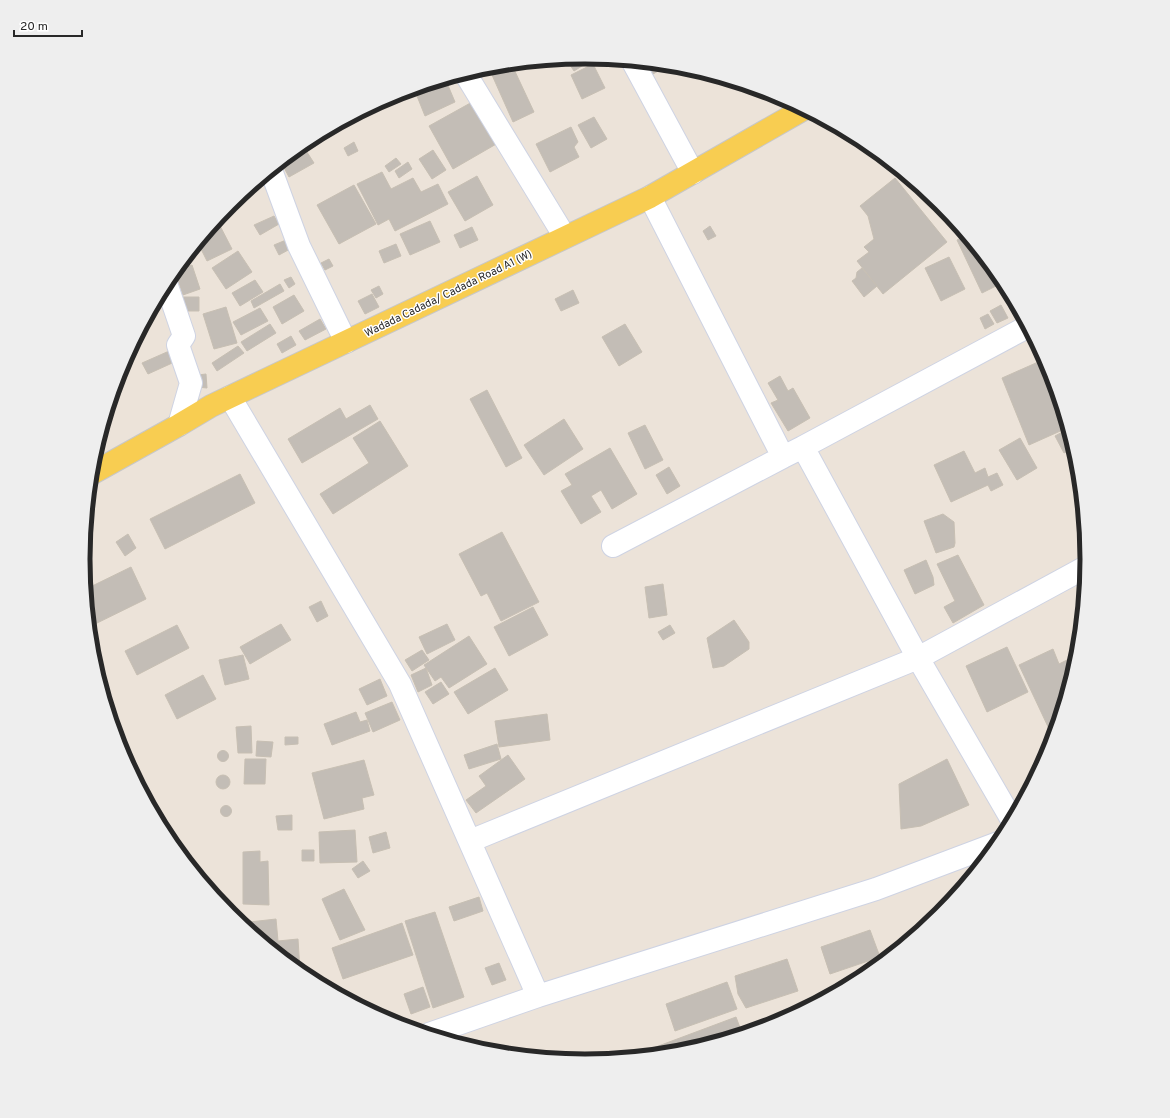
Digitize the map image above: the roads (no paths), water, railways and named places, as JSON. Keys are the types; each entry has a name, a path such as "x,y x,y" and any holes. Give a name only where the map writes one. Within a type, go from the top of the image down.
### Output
{"main road":[{"name":"Wadada Cadada/ Cadada Road A1 (W)","path":"99,470 211,406 650,197 798,112"}],"street":[{"path":"636,67 693,173"},
{"path":"469,78 565,237"},
{"path":"273,175 299,246 346,342"},
{"path":"650,197 783,457"},
{"path":"169,291 184,336 178,344 191,383 179,425"},
{"path":"613,546 1023,329"},
{"path":"230,397 400,684 538,996"},
{"path":"803,447 918,658 1009,815"},
{"path":"470,841 918,658 1080,571"},
{"path":"437,1031 538,996 876,889 988,847"}]}
